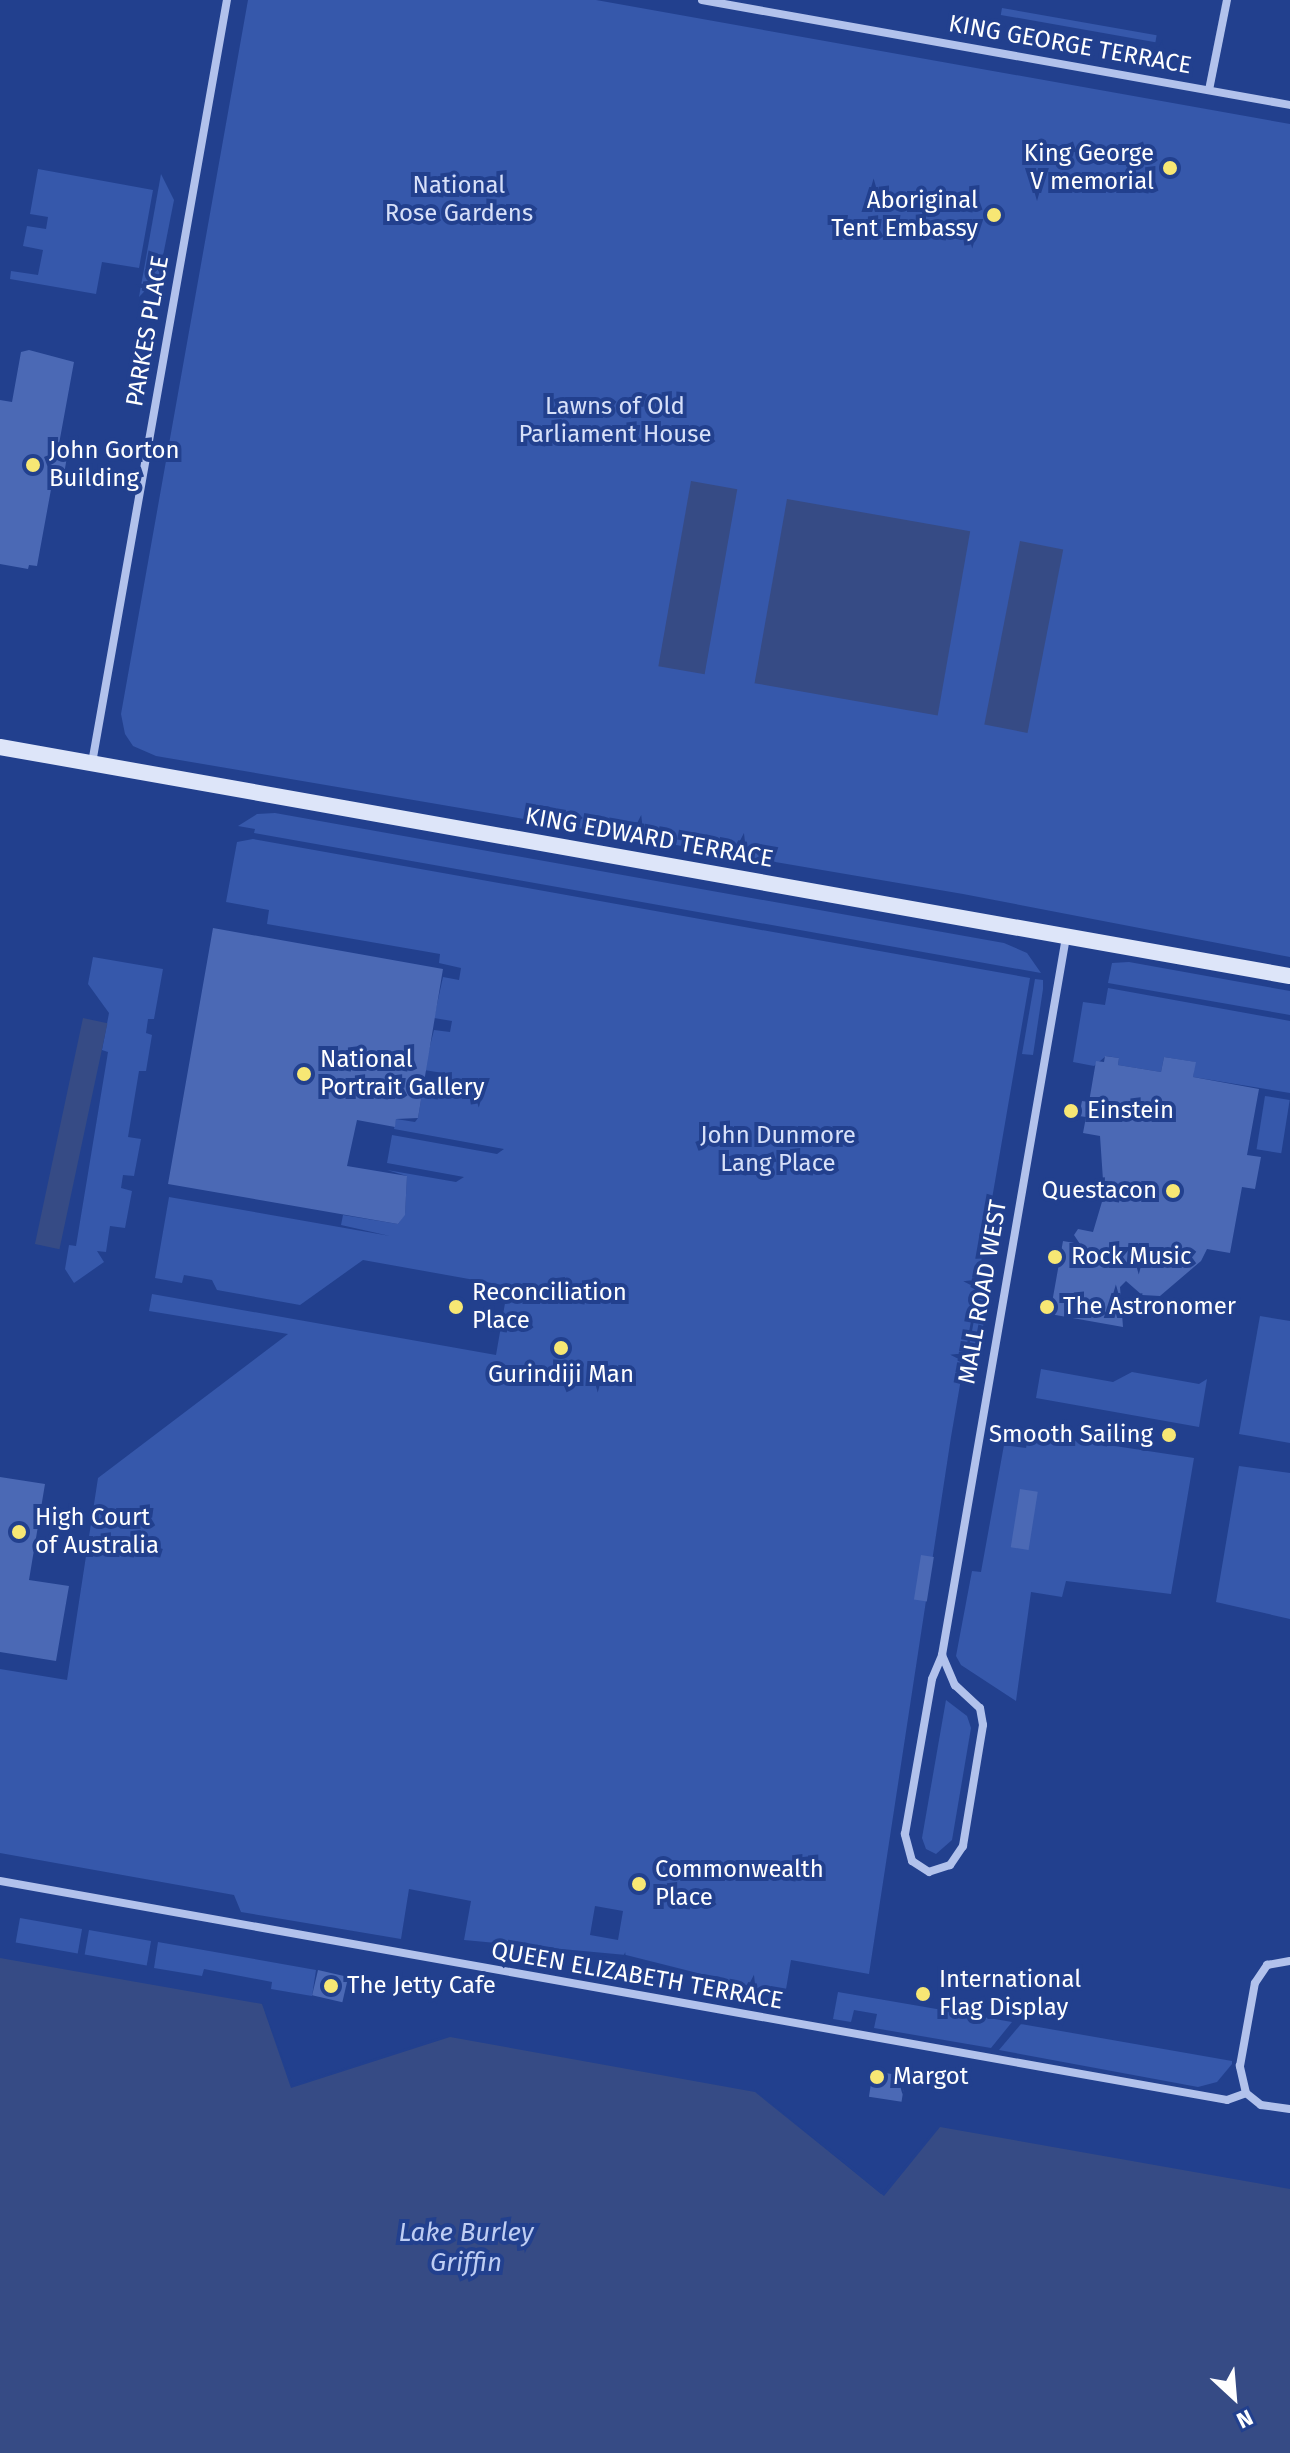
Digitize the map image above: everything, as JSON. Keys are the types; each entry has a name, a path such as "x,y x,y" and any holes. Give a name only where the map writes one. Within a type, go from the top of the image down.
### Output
{"main road":[{"name":"KING EDWARD TERRACE","path":"0,747 1290,976"}],"street":[{"name":"PARKES PLACE","path":"91,763 227,0"},
{"name":"KING GEORGE TERRACE","path":"702,0 1290,105"},
{"path":"1209,90 1226,3"},
{"name":"MALL ROAD WEST","path":"942,1655 955,1685 980,1708 983,1725 963,1846 950,1865 929,1872 912,1861 904,1839 932,1679 942,1655 1066,937"},
{"name":"QUEEN ELIZABETH TERRACE","path":"0,1881 1227,2100 1246,2093"},
{"path":"1290,1961 1267,1965 1255,1983 1240,2066 1246,2093 1261,2105 1290,2109"}],"green space":[{"name":"Lawns of Old Parliament House","path":"248,0 596,0 1290,124 1290,957 963,894 156,756 133,746 125,734 121,714"},
{"path":"1002,8 1157,35 1155,42 1001,15"},
{"path":"38,169 153,190 139,268 102,262 96,294 10,279 11,271 38,275 43,250 23,246 27,226 46,229 48,217 30,214"},
{"path":"161,174 174,200 159,276 139,297"},
{"path":"275,813 1004,943 1027,953 1041,973 254,833 255,829 238,826 257,814"},
{"name":"John Dunmore Lang Place","path":"253,839 1030,978 951,1437 869,1974 791,1960 785,1995 626,1955 464,1940 471,1901 409,1889 401,1939 241,1912 234,1895 0,1853 0,1669 67,1680 98,1478 288,1334 149,1311 152,1294 496,1355 508,1286 363,1260 300,1305 217,1290 212,1280 184,1275 182,1283 155,1278 169,1197 390,1236 341,1225 343,1215 398,1224 405,1214 407,1176 387,1170 456,1182 464,1177 387,1163 392,1135 497,1154 504,1149 394,1129 396,1119 415,1122 418,1118 424,1082 441,1084 443,1073 424,1070 434,1030 450,1032 452,1021 434,1018 443,977 459,980 461,968 439,963 440,954 267,924 269,910 226,902 237,842","holes":["595,1906 623,1911 618,1940 590,1935"]},
{"path":"93,957 163,969 154,1019 148,1019 146,1033 152,1035 146,1071 139,1071 128,1137 141,1139 134,1176 123,1175 121,1188 132,1191 125,1228 110,1226 106,1252 97,1251 104,1262 74,1283 65,1269 69,1245 76,1246 108,1052 102,1050 109,1013 88,984"},
{"path":"1129,962 1290,991 1290,1015 1108,983 1112,963"},
{"path":"1035,979 1043,980 1043,989 1033,1055 1022,1054"},
{"path":"1108,988 1290,1021 1290,1093 1193,1077 1195,1062 1164,1057 1161,1072 1118,1065 1119,1058 1106,1056 1094,1066 1073,1062 1083,1002 1105,1005"},
{"path":"1265,1096 1290,1100 1281,1153 1257,1149"},
{"path":"984,1269 994,1271 975,1369 965,1367"},
{"path":"1260,1316 1290,1321 1290,1443 1239,1434"},
{"path":"1041,1369 1113,1382 1132,1372 1199,1384 1207,1379 1199,1427 1036,1398"},
{"path":"1029,1433 1194,1458 1171,1594 1066,1581 1062,1597 1031,1592 1016,1701 961,1665 956,1656 972,1571 981,1572 1004,1445 1026,1448"},
{"path":"1239,1466 1290,1473 1290,1619 1216,1602"},
{"path":"946,1700 967,1716 971,1728 952,1840 936,1854 926,1849 922,1838"},
{"path":"20,1918 82,1929 78,1954 16,1943"},
{"path":"89,1930 151,1941 147,1966 85,1955"},
{"path":"158,1942 316,1970 312,1996 271,1989 272,1982 204,1969 202,1976 154,1968"},
{"path":"838,1992 1012,2022 991,2048 874,2028 877,2014 854,2010 851,2022 833,2019"},
{"path":"1021,2024 1232,2061 1232,2064 1217,2082 1198,2087 999,2050"}],"water":[{"path":"691,481 737,489 705,674 658,666"},
{"path":"787,499 970,531 938,715 755,683"},
{"path":"1020,541 1063,549 1028,733 984,725"},
{"path":"83,1018 107,1023 59,1249 35,1244"},
{"name":"Lake Burley Griffin","path":"0,1958 262,2004 291,2088 450,2037 755,2092 884,2196 940,2127 1290,2189 1290,2453 0,2453"}],"pier":[{"path":"261,2000 293,2084 447,2035 292,2086"},
{"path":"754,2089 884,2191 881,2194"}],"building":[{"name":"John Gorton Building","path":"29,350 74,362 59,444 69,445 62,486 52,484 37,566 29,565 28,569 0,564 0,400 12,402 21,352"},
{"name":"National Portrait Gallery","path":"213,928 443,969 418,1118 396,1119 395,1127 357,1120 347,1166 407,1176 405,1215 398,1224 168,1184"},
{"name":"Questacon","path":"1105,1056 1119,1058 1118,1065 1161,1072 1164,1057 1196,1062 1193,1077 1259,1089 1247,1155 1261,1157 1255,1189 1242,1187 1230,1253 1207,1249 1201,1261 1160,1296 1142,1295 1126,1281 1120,1287 1123,1327 1050,1314 1063,1241 1080,1244 1074,1235 1078,1229 1093,1232 1104,1195 1100,1136 1083,1133 1086,1117 1079,1116 1082,1101 1089,1102 1096,1061 1104,1062"},
{"name":"High Court of Australia","path":"0,1477 45,1484 29,1580 69,1586 56,1661 0,1652"},
{"path":"1020,1489 1038,1492 1029,1550 1011,1547"},
{"path":"921,1555 934,1557 927,1601 914,1599"},
{"name":"The Jetty Cafe","path":"318,1970 348,1977 342,2002 312,1995"},
{"path":"873,2071 906,2076 902,2102 869,2097"}],"place":[{"name":"King George V memorial","path":"1170,168"},
{"name":"Aboriginal Tent Embassy","path":"994,215"},
{"name":"John Gorton Building","path":"33,465"},
{"name":"National Portrait Gallery","path":"304,1074"},
{"name":"Einstein","path":"1071,1111"},
{"name":"Questacon","path":"1173,1191"},
{"name":"Rock Music","path":"1055,1257"},
{"name":"Reconciliation Place","path":"456,1307"},
{"name":"The Astronomer","path":"1047,1307"},
{"name":"Gurindiji Man","path":"561,1348"},
{"name":"Smooth Sailing","path":"1169,1435"},
{"name":"High Court of Australia","path":"19,1532"},
{"name":"Commonwealth Place","path":"639,1884"},
{"name":"The Jetty Cafe","path":"331,1986"},
{"name":"International Flag Display","path":"923,1994"},
{"name":"Margot","path":"877,2077"}],"park label":[{"name":"National Rose Gardens","path":"459,200"}]}
